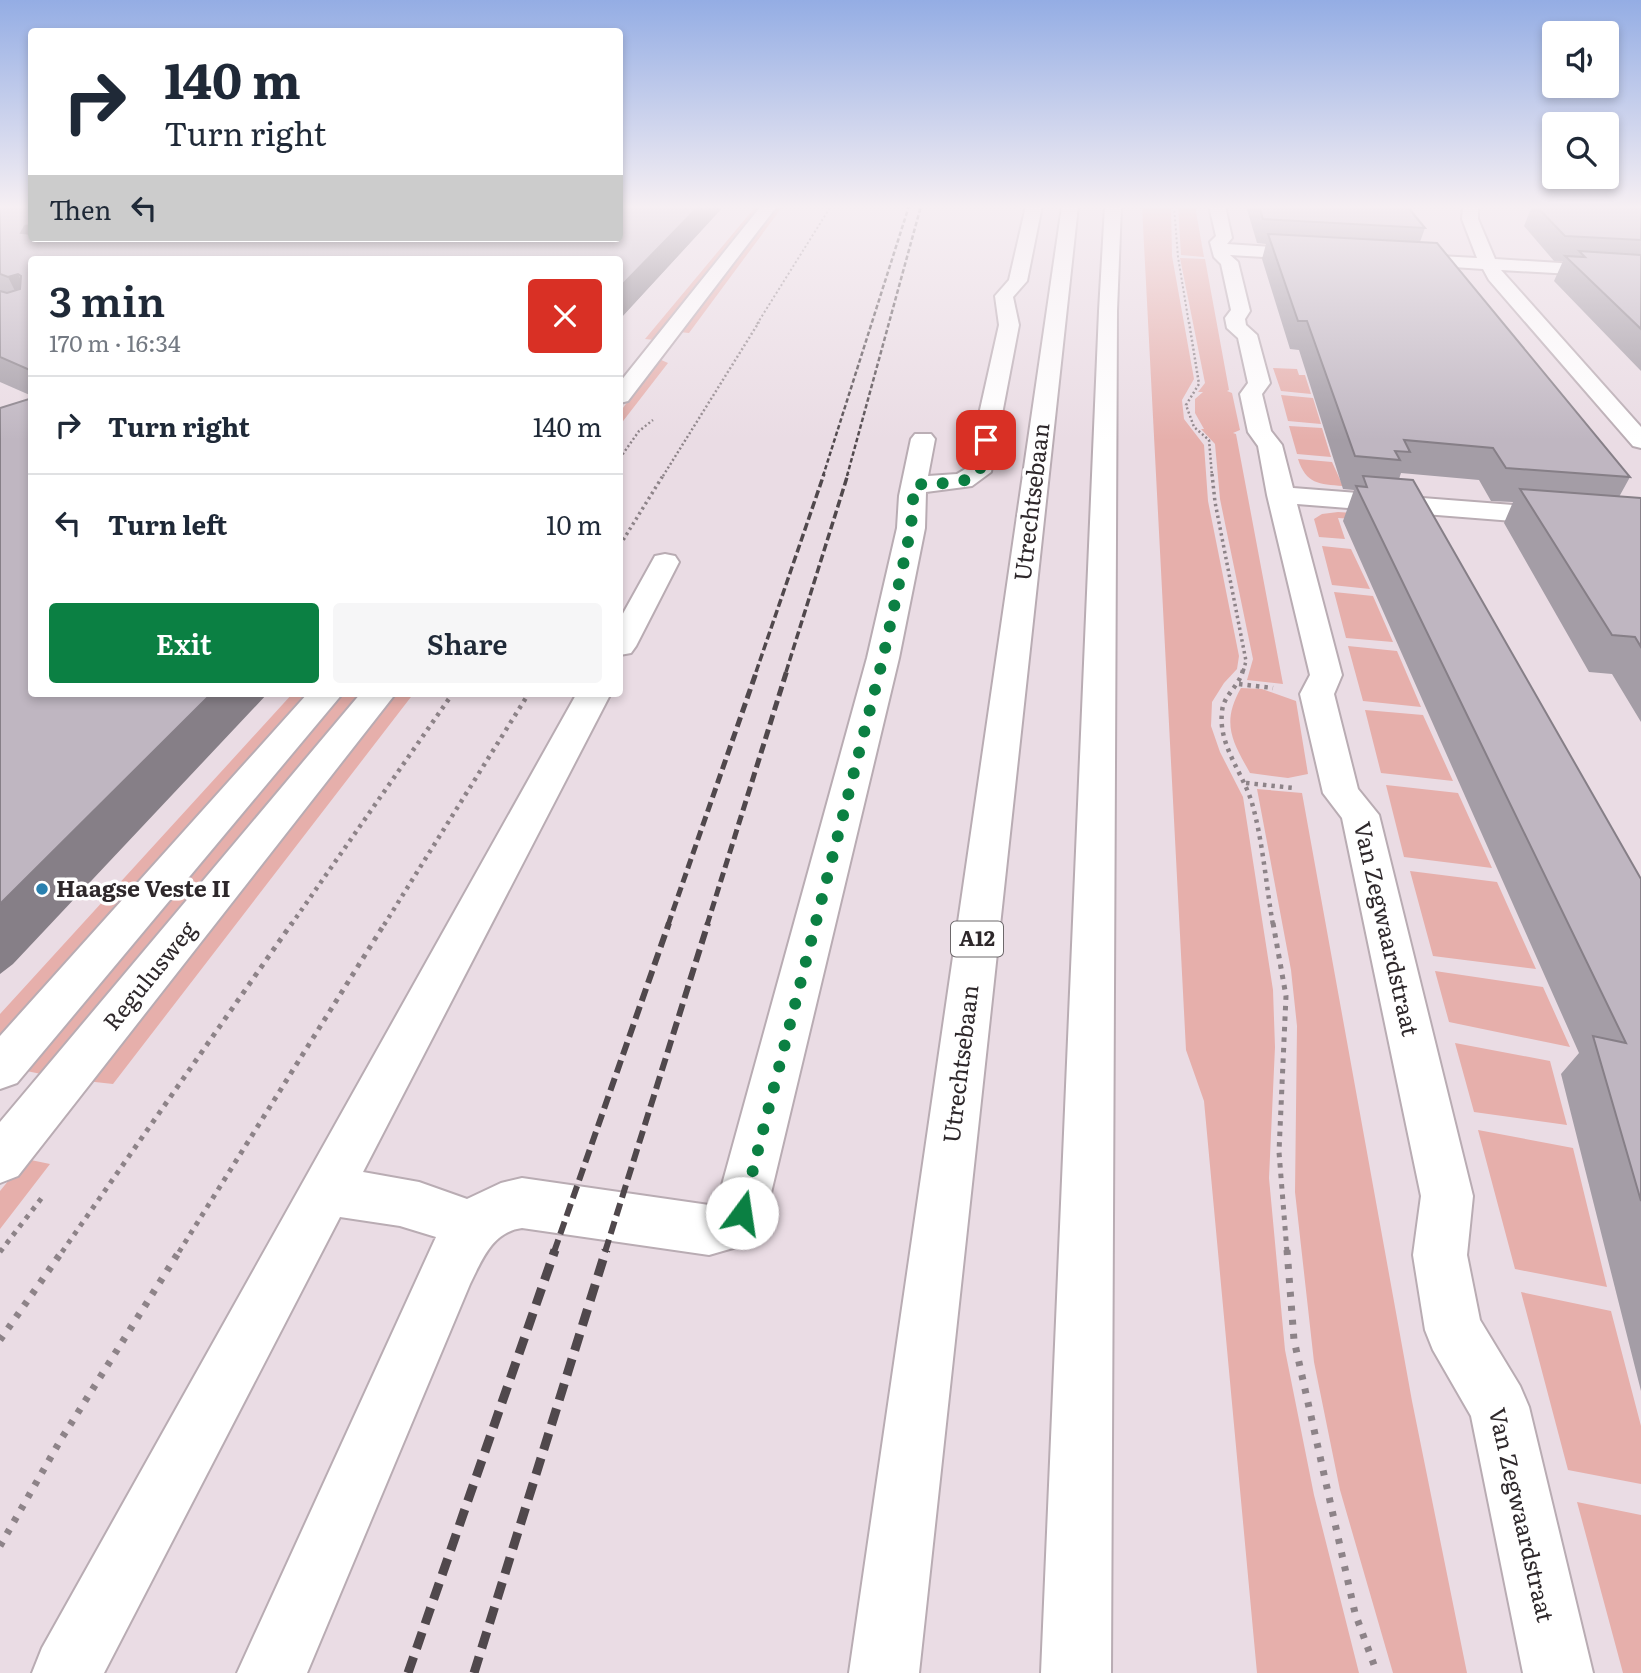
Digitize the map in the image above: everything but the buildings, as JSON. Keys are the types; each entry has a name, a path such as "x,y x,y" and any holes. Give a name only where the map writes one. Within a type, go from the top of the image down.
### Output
{"main road":[{"path":"623,389 707,284"},
{"path":"914,485 968,480 979,472 1009,325 1004,296 1015,284"},
{"name":"Utrechtsebaan","path":"884,1673 1060,284"},
{"path":"1076,1673 1109,284"},
{"name":"Van Zegwaardstraat","path":"1234,284 1241,311 1235,318 1237,328 1247,335 1259,383 1251,394 1253,403 1260,432 1270,444 1280,495 1326,675 1317,694 1341,793 1360,815 1447,1196 1440,1255 1453,1330 1499,1407 1558,1673"},
{"path":"1502,284 1641,440"},
{"path":"272,1673 450,1266 471,1228 488,1214 510,1204 522,1203 709,1230 733,1223 742,1213 883,658 911,528 914,485 923,439"},
{"path":"1280,495 1641,523"},
{"path":"623,640 665,562"},
{"path":"0,1069 323,697"},
{"name":"Regulusweg","path":"0,1160 377,697"},
{"path":"67,1673 592,697"},
{"path":"325,1192 426,1207 454,1217 471,1228"}],"path":[{"path":"623,540 782,284"},
{"path":"1182,284 1199,384 1186,405 1194,426 1209,440 1215,502 1246,661 1239,684 1225,699 1222,725 1229,751 1246,783 1252,804 1286,996 1279,1152 1294,1340 1355,1613 1377,1673"},
{"path":"0,1340 450,697"},
{"path":"0,1546 60,1441 526,697"}],"shaded area":[{"path":"691,284 699,284 654,340 645,339"},
{"path":"716,284 725,284 689,333 679,332"},
{"path":"1146,284 1177,284 1194,379 1182,400 1184,419 1204,445 1208,501 1239,656 1237,669 1212,702 1211,726 1220,752 1243,797 1273,990 1275,1047 1269,1178 1285,1350 1314,1495 1359,1673 1257,1673 1204,1101 1186,1050"},
{"path":"1185,284 1210,284 1229,390 1227,391 1232,393 1240,430 1233,433 1236,434 1283,684 1247,680 1253,659 1220,499 1215,444 1201,429 1204,429 1195,413 1195,399 1203,392 1198,392 1205,383"},
{"path":"659,359 668,363 623,421 623,408"},
{"path":"1273,368 1297,369 1299,375 1305,375 1311,394 1281,391"},
{"path":"1281,395 1313,398 1321,424 1288,421"},
{"path":"1289,426 1322,428 1331,457 1297,454"},
{"path":"1298,459 1332,462 1343,486 1309,478"},
{"path":"1338,512 1399,516 1402,522 1338,518 1345,539 1319,537 1314,519 1322,514"},
{"path":"1322,546 1351,549 1370,589 1332,585"},
{"path":"1334,592 1373,596 1393,642 1346,638"},
{"path":"1348,646 1397,651 1421,707 1363,701"},
{"path":"1241,688 1262,689 1296,701 1308,774 1288,778 1250,773 1231,732 1231,712"},
{"path":"289,697 302,697 0,1039 0,1014"},
{"path":"340,697 357,697 41,1074 22,1070"},
{"path":"394,697 411,697 113,1084 86,1081"},
{"path":"1365,710 1423,715 1453,781 1381,773"},
{"path":"1386,785 1458,793 1492,868 1404,857"},
{"path":"1257,789 1302,793 1412,1401 1467,1673 1393,1673 1340,1490 1314,1362 1295,1192 1297,1026 1291,970"},
{"path":"1410,871 1497,882 1536,969 1433,956"},
{"path":"1435,971 1543,987 1570,1047 1449,1022"},
{"path":"1455,1043 1550,1061 1567,1125 1474,1112"},
{"path":"1478,1130 1573,1148 1607,1287 1515,1269"},
{"path":"26,1159 50,1164 0,1229 0,1191"},
{"path":"1521,1292 1611,1311 1641,1426 1641,1484 1568,1470"},
{"path":"1577,1502 1641,1515 1641,1673 1623,1673"}],"railway":[{"path":"823,476 884,284"},
{"path":"847,476 900,284"},
{"path":"756,672 824,474"},
{"path":"786,672 848,474"},
{"path":"668,925 757,670"},
{"path":"707,925 787,670"},
{"path":"554,1252 669,923"},
{"path":"605,1252 708,923"},
{"path":"408,1673 555,1250"},
{"path":"474,1673 606,1250"}],"place":[{"name":"Haagse Veste II","path":"42,889"}],"route":[{"path":"742,1213 883,658 911,528 914,485 963,481 974,477 980,468 986,440"}]}
